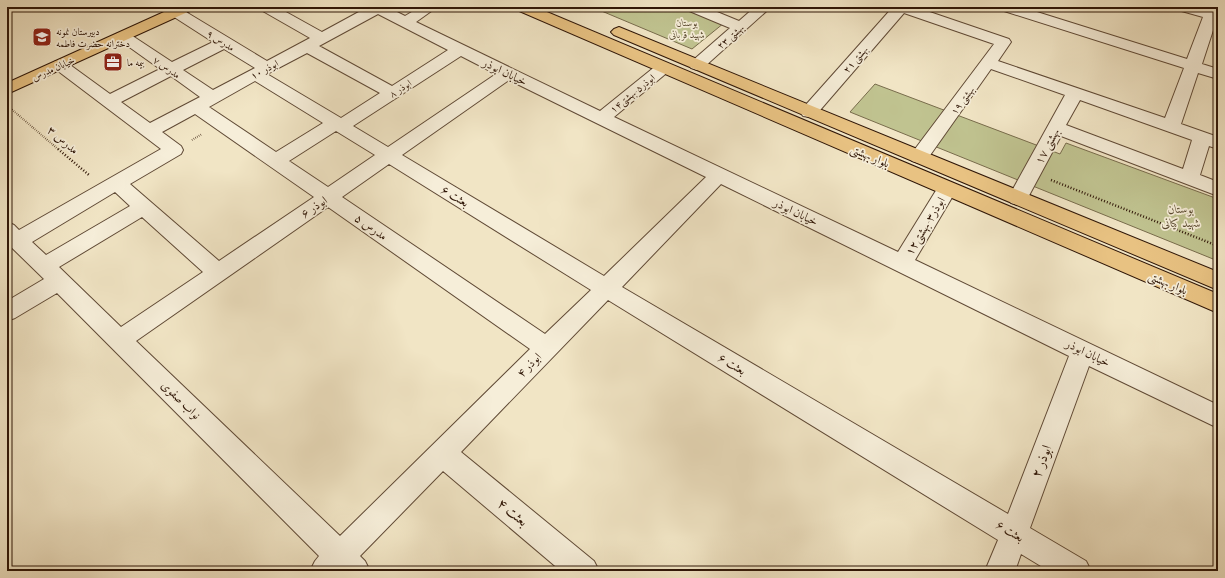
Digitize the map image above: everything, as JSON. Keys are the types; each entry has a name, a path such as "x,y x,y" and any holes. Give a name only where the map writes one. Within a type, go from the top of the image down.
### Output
{"main road":[{"name":"بلوار بهشتی","path":"522,7 1218,304"},
{"name":"بلوار بهشتی","path":"559,7 1218,281"},
{"name":"خیابان مدرس","path":"7,89 182,10"}],"street":[{"path":"266,7 321,38"},
{"path":"405,22 430,7"},
{"path":"692,7 741,27"},
{"name":"بهشتی ۲۳","path":"697,65 764,7"},
{"name":"بهشتی ۱۹","path":"901,7 1004,42 919,157"},
{"name":"بهشتی ۲۱","path":"809,112 901,7"},
{"path":"1006,7 1218,74"},
{"path":"1171,127 1193,66 1214,16 1183,7"},
{"name":"ابوذر ۱۰","path":"150,131 376,8"},
{"name":"خیابان ابوذر","path":"376,8 601,119 1218,417"},
{"name":"مدرس ۹","path":"182,10 261,71 338,125"},
{"name":"مدرس ۷","path":"123,36 171,69 204,102"},
{"path":"108,101 224,42"},
{"path":"306,46 393,93"},
{"name":"ابوذر ۸","path":"276,161 393,93 460,49"},
{"path":"989,62 1210,140 1189,178"},
{"path":"12,235 112,186 174,150 60,65"},
{"name":"ابوذر۵-بهشتی۱۴","path":"601,119 663,68"},
{"name":"ابوذر ۶","path":"120,340 508,73"},
{"name":"بهشتی ۱۷","path":"1018,198 1075,93"},
{"name":"مدرس ۵","path":"204,102 221,123 547,348"},
{"name":"بعثت ۶","path":"338,125 1076,571"},
{"path":"1056,128 1218,188"},
{"name":"ابوذر ۴","path":"340,566 442,453 719,175"},
{"path":"112,186 143,207 218,273"},
{"name":"ابوذر۳-بهشتی۱۲","path":"902,264 948,189"},
{"path":"7,312 51,273 143,207"},
{"name":"نواب صفوی","path":"12,235 120,340 340,566"},
{"name":"ابوذر ۲","path":"1000,571 1083,351"},
{"name":"بعثت ۴","path":"442,453 584,571"}],"path":[{"name":"مدرس ۳","path":"7,105 112,186"},
{"path":"174,150 221,123"},
{"path":"1032,172 1218,246"}],"green space":[{"name":"بوستان شهید قربانی","path":"592,7 684,7 724,23 692,49"},
{"name":"بوستان شهید کیانی","path":"875,84 1060,154 1066,143 1218,199 1218,261 850,112"}],"place":[{"name":"دبیرستان نمونه دخترانه حضرت فاطمه","path":"42,37"},
{"name":"بیمه ما","path":"113,62"}]}
